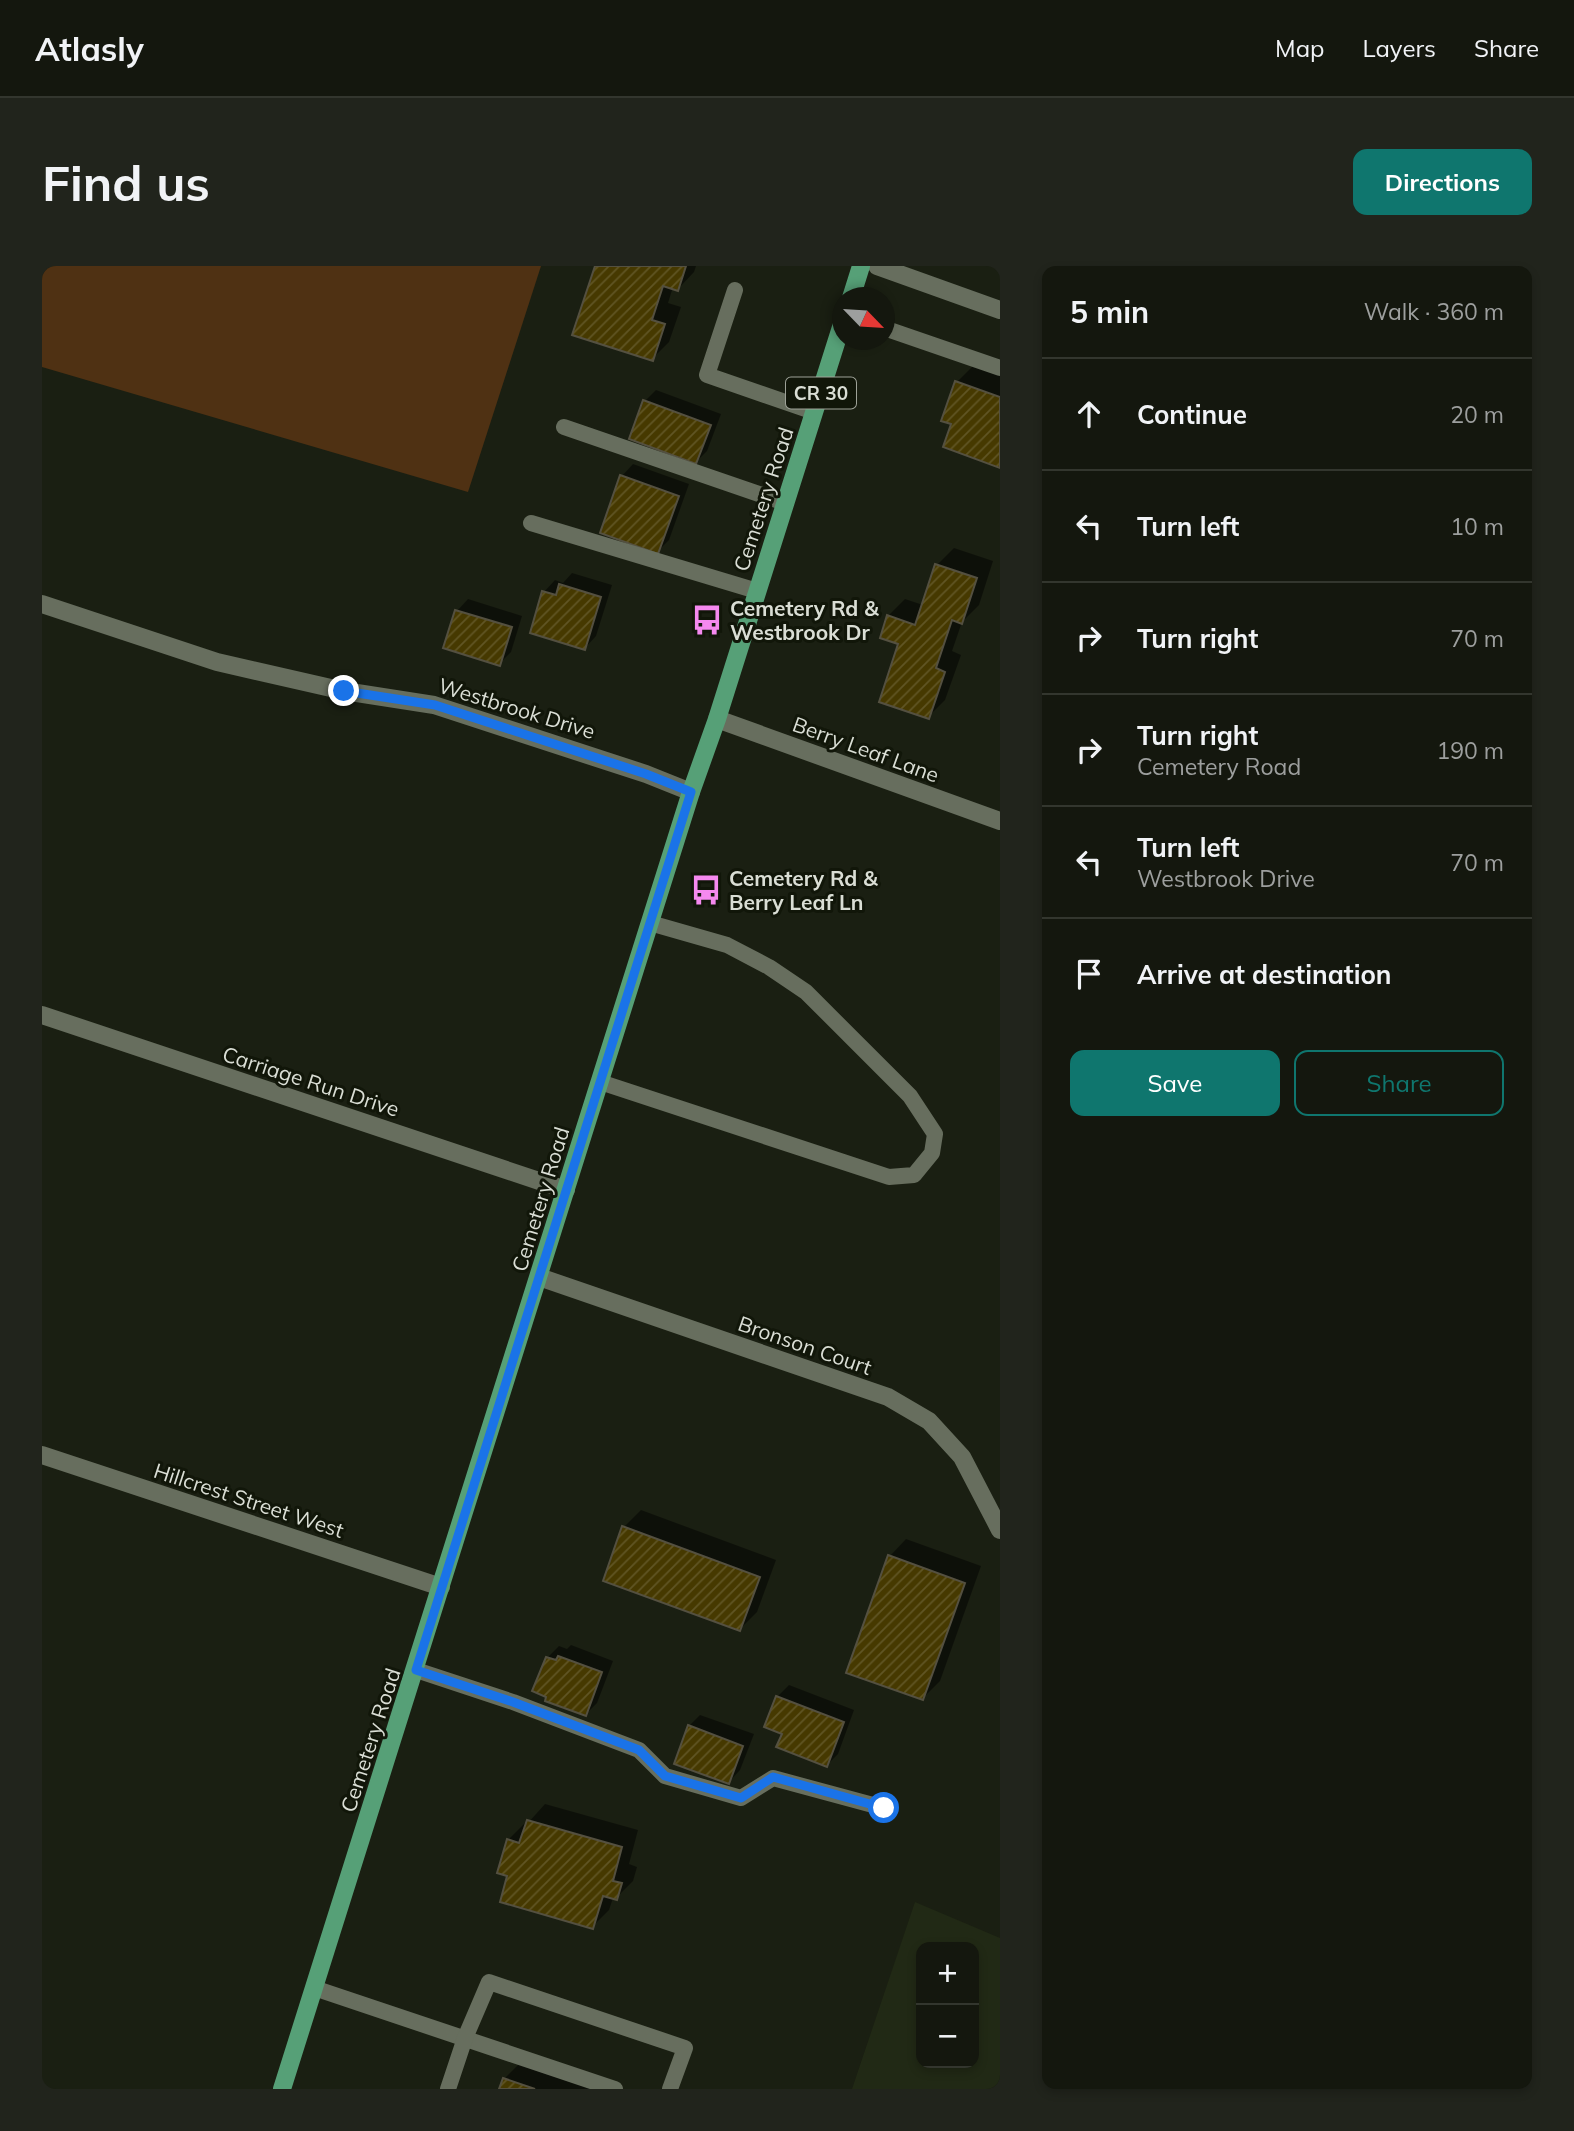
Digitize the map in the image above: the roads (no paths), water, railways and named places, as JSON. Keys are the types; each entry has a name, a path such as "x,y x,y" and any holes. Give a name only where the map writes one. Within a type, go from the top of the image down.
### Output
{"main road":[{"path":"854,287 861,266"},
{"name":"Cemetery Road","path":"282,2089 691,792 717,719 834,350"}],"street":[{"path":"877,266 1000,310"},
{"name":"Westbrook Drive","path":"42,604 217,662 344,691 435,705 646,774 691,792"},
{"name":"Berry Leaf Lane","path":"717,719 1000,821"},
{"name":"Carriage Run Drive","path":"42,1015 566,1190"},
{"name":"Bronson Court","path":"539,1277 888,1397 929,1421 962,1457 1000,1530"},
{"name":"Hillcrest Street West","path":"42,1455 441,1587"}],"lane":[{"path":"736,290 707,375 814,412"},
{"path":"895,332 1000,368"},
{"path":"564,427 785,503"},
{"path":"531,523 757,591"},
{"path":"600,1082 889,1177 914,1175 932,1153 935,1134 910,1096 806,992 769,967 727,945 650,923"},
{"path":"416,1670 513,1702 639,1750 665,1776 741,1798 773,1777 884,1808"},
{"path":"448,2089 465,2038 489,1982 685,2048 670,2089"},
{"path":"314,1989 615,2089"}],"place":[{"name":"Cemetery Rd & Westbrook Dr","path":"707,620"},
{"name":"Cemetery Rd & Berry Leaf Ln","path":"706,890"}]}
